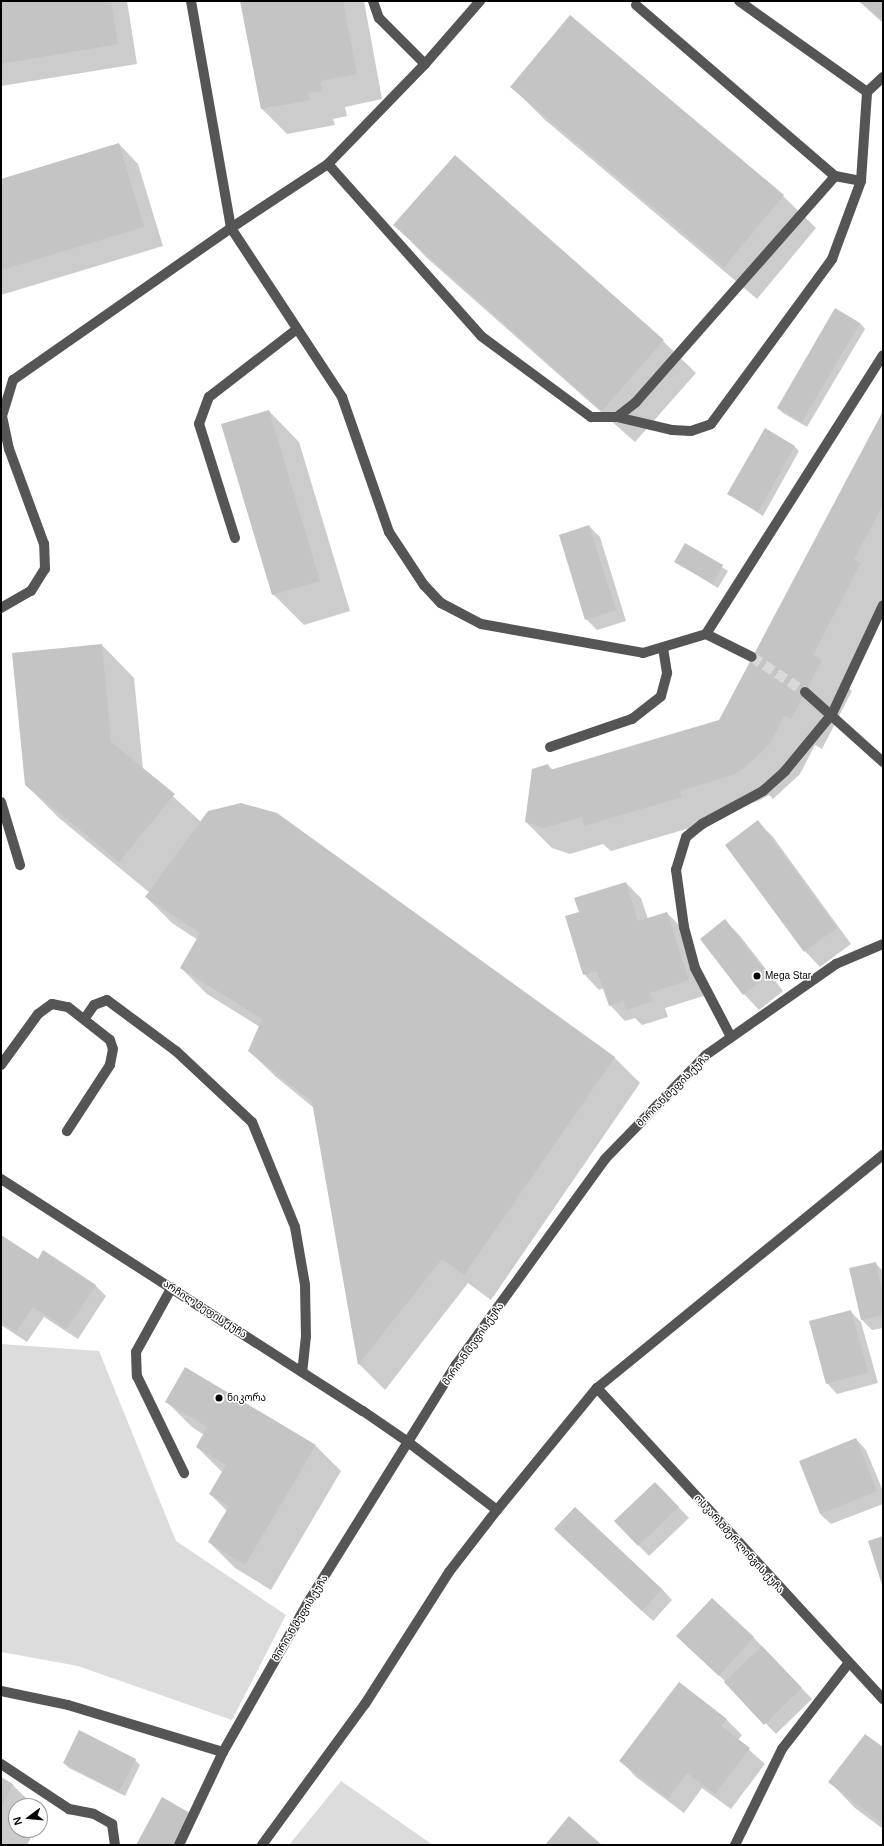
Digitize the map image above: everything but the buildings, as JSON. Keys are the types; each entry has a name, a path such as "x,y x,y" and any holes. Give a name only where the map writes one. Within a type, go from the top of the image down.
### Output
{"street":[{"path":"191,1 231,228 342,397 389,532 424,585 441,603 481,624 642,653 706,634 883,355"},
{"path":"373,1 379,18 425,64"},
{"path":"1,608 31,591 45,569 44,544 9,449 2,416 13,380 231,228 328,164 425,64 480,1"},
{"path":"740,1 867,92"},
{"path":"636,5 835,176 861,181"},
{"path":"328,164 481,336 591,417 617,417 672,430 691,431 711,424 832,259 861,181 867,92 883,77"},
{"path":"617,417 636,402 835,176"},
{"path":"236,538 199,424 209,397 297,328"},
{"path":"731,1037 695,968 684,927 676,870 686,837 702,824 740,805 772,783 832,714 883,605"},
{"path":"706,634 752,657"},
{"path":"550,747 632,719 661,696 667,673 663,647"},
{"path":"805,692 832,714 883,762"},
{"path":"1,802 20,865"},
{"name":"მირიან მეფის ქუჩა","path":"179,1845 223,1752 307,1604 456,1365 605,1159 706,1055 836,964 883,944"},
{"path":"85,1018 94,1005 107,1000 176,1051 252,1122 295,1227 305,1285 306,1336 302,1372"},
{"path":"1,1065 43,1008 60,1004 85,1018 110,1040 113,1057 110,1065 67,1131"},
{"path":"262,1845 365,1704 449,1572 497,1510 597,1388 883,1155"},
{"name":"არჩილ მეფის ქუჩა","path":"1,1179 172,1287 408,1442"},
{"path":"172,1287 136,1352 137,1376 184,1473"},
{"name":"ოსკარ შმერლინგის ქუჩა","path":"597,1388 848,1664 883,1699"},
{"path":"408,1442 497,1510"},
{"path":"735,1845 782,1749 848,1664"},
{"path":"1,1691 68,1705 223,1752"},
{"path":"1,1764 69,1809 94,1814 112,1824 115,1845"}],"shaded area":[{"path":"1,1344 99,1351 176,1541 286,1615 232,1720 78,1666 1,1652"},
{"path":"341,1781 433,1845 289,1845"}],"tunnel":[{"path":"752,657 805,692"}],"place":[{"name":"Mega Star","path":"757,976"},
{"name":"ნიკორა","path":"219,1398"}]}
